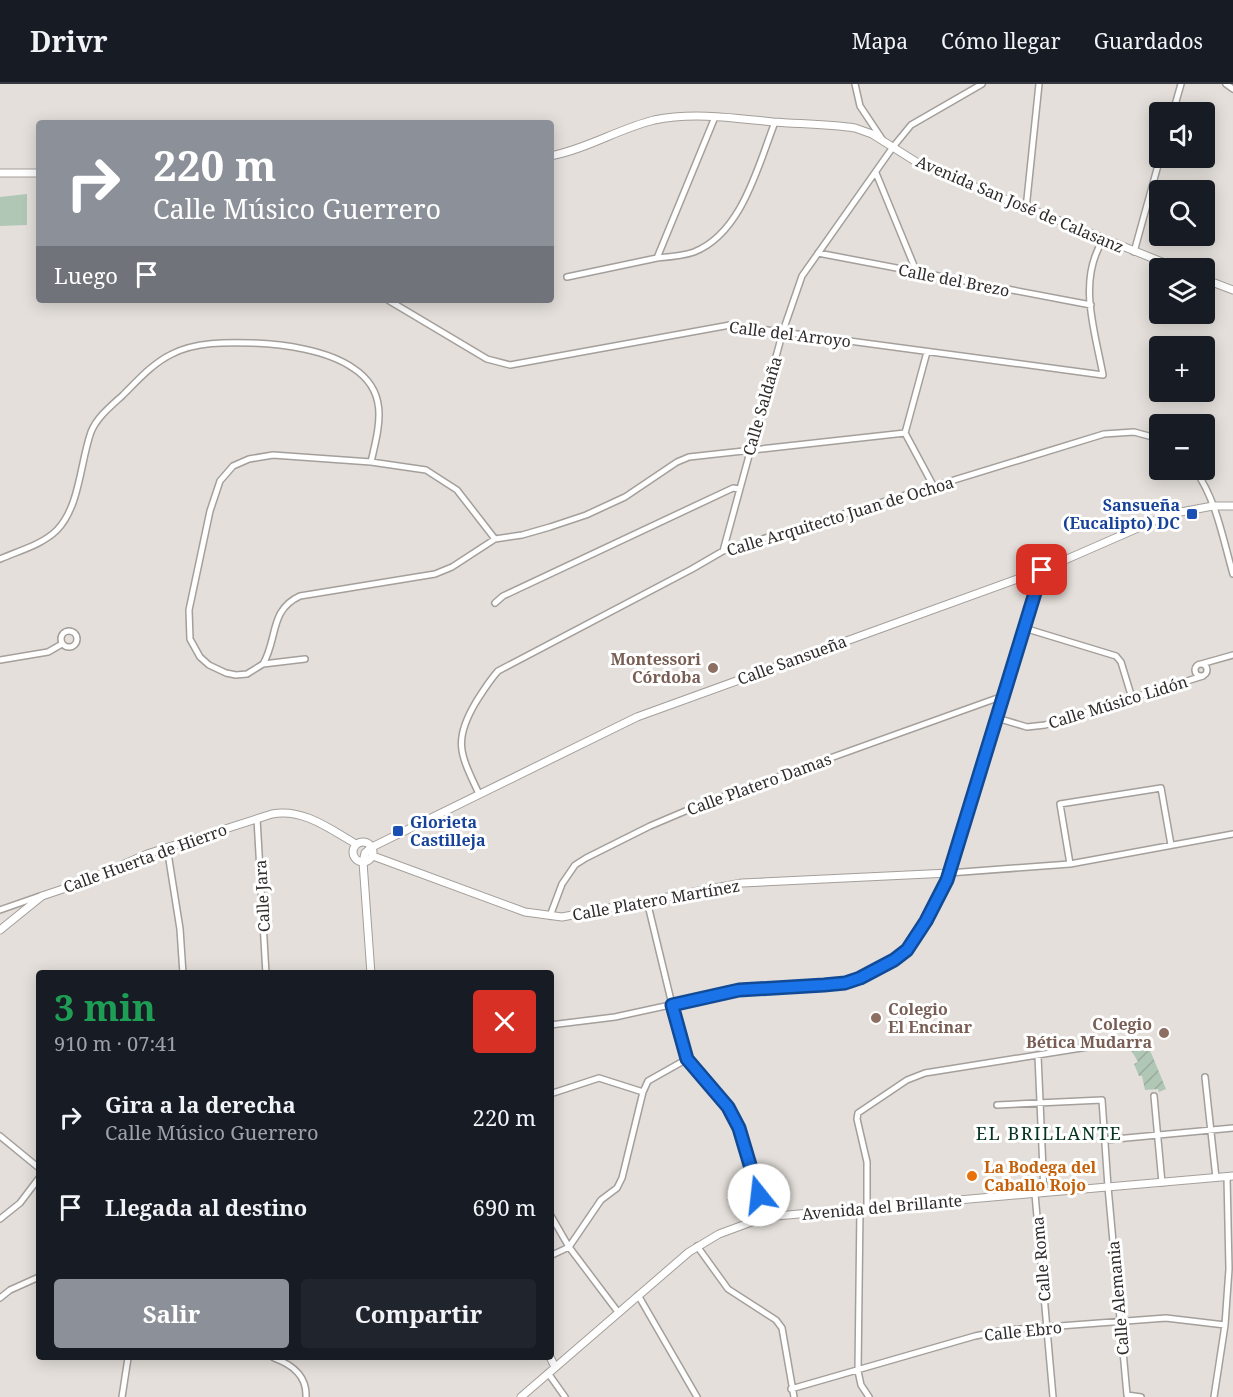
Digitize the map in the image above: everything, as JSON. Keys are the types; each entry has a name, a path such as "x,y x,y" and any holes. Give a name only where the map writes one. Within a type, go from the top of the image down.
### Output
{"street":[{"path":"855,84 860,106 883,140"},
{"name":"Calle Saldaña","path":"723,550 783,332 801,276 911,125 982,84"},
{"path":"1026,209 1039,84"},
{"path":"1176,102 1181,84"},
{"path":"1226,84 1233,89"},
{"name":"Avenida San José de Calasanz","path":"554,155 586,146 635,125 695,116 855,128 883,140 931,169 1150,258"},
{"path":"657,258 715,117"},
{"path":"567,277 692,253 716,238 742,205 775,122"},
{"path":"1134,252 1157,168"},
{"path":"0,173 36,173"},
{"path":"876,173 917,273"},
{"path":"1091,305 1089,273 1103,240"},
{"name":"Calle del Brezo","path":"818,254 1091,305"},
{"path":"1215,283 1232,288"},
{"name":"Calle del Arroyo","path":"393,303 487,359 510,365 723,325 739,325 1103,375 1091,305"},
{"path":"0,559 32,546 56,531 70,508 95,423 151,369 180,350 203,345 240,342 266,344 301,349 348,365 369,383 378,400 379,421 371,462"},
{"path":"927,351 905,433 934,487"},
{"name":"Calle Arquitecto Juan de Ochoa","path":"479,794 464,760 461,738 467,717 487,684 498,671 692,569 723,550 1104,434 1134,432 1149,436"},
{"path":"264,664 269,655 278,617 291,600 300,596 435,574 452,567 495,539 522,535 586,515 625,497 683,459 905,433"},
{"path":"305,659 264,664 247,674 236,675 209,665 200,657 190,639 189,610 210,511 220,481 233,466 259,456 293,456 418,467 437,476 457,490 495,539"},
{"path":"1202,480 1213,506 1233,574"},
{"path":"495,603 513,591 733,488 739,489"},
{"name":"Calle Sansueña","path":"369,854 372,847 637,717 1042,570 1170,514 1213,506 1233,506"},
{"path":"554,1025 615,1017 739,990 845,983 877,970 907,950 917,937 950,873 1042,570"},
{"path":"1024,628 1116,656 1132,698"},
{"path":"0,660 48,652 63,644"},
{"name":"Calle Músico Lidón","path":"997,718 1027,727 1045,725 1203,676 1195,672 1200,665 1233,655"},
{"name":"Calle Platero Damas","path":"550,916 562,884 575,865 650,826 702,804 1003,696"},
{"path":"1070,864 1060,804 1161,788 1171,846"},
{"name":"Calle Huerta de Hierro","path":"0,910 81,883 167,847 272,814 293,813 310,819 356,843 364,842 372,847"},
{"name":"Calle Jara","path":"257,819 266,970"},
{"path":"950,873 1070,864 1233,834"},
{"path":"356,843 354,856 363,862"},
{"path":"167,847 180,929 183,970"},
{"path":"369,854 363,862 370,970"},
{"name":"Calle Platero Martínez","path":"369,854 525,912 550,916 572,916 742,883 950,873"},
{"path":"0,930 42,896"},
{"path":"647,901 687,1059 734,1116 765,1217"},
{"path":"16,904 20,916"},
{"path":"869,1397 861,1385 858,1371 863,1208 867,1162 857,1119 858,1113 907,1080 925,1072 1094,1046"},
{"path":"1038,1056 1044,1193"},
{"path":"554,1254 569,1247 601,1200 617,1188 622,1178 643,1092 648,1081 687,1059"},
{"path":"1205,1077 1216,1178"},
{"path":"554,1093 599,1078 643,1092"},
{"path":"1154,1096 1162,1183"},
{"name":"Calle Alemania","path":"1040,1103 1102,1100 1127,1395 1141,1397"},
{"path":"997,1105 1040,1103"},
{"path":"1105,1140 1233,1128"},
{"path":"0,1136 36,1166"},
{"path":"1214,1397 1229,1269 1230,1177"},
{"name":"Avenida del Brillante","path":"520,1397 697,1246 719,1234 765,1217 1230,1177"},
{"path":"0,1218 20,1203 36,1182"},
{"name":"Calle Roma","path":"1035,1194 1053,1397"},
{"path":"554,1221 569,1247 618,1312"},
{"path":"697,1246 728,1289 776,1320 782,1328 794,1397"},
{"path":"0,1298 10,1290 36,1278"},
{"path":"638,1295 697,1397"},
{"name":"Calle Ebro","path":"791,1389 975,1336 1005,1330 1174,1318 1224,1325"},
{"path":"122,1397 128,1360"},
{"path":"278,1360 301,1375 306,1388 306,1397"},
{"path":"552,1360 555,1367"},
{"path":"548,1373 565,1397"}],"green space":[{"path":"27,194 27,225 0,226 0,197"},
{"path":"1147,1043 1166,1089 1159,1092 1158,1089 1145,1090 1142,1076 1139,1076 1134,1064 1138,1062 1131,1050"}],"place":[{"name":"Sansueña (Eucalipto) DC","path":"1192,514"},
{"name":"Montessori Córdoba","path":"713,668"},
{"name":"Glorieta Castilleja","path":"398,831"},
{"name":"Colegio El Encinar","path":"876,1018"},
{"name":"Colegio Bética Mudarra","path":"1164,1033"},
{"name":"La Bodega del Caballo Rojo","path":"972,1176"}],"district":[{"name":"EL BRILLANTE","path":"1049,1134"}],"route":[{"path":"759,1195 734,1116 687,1059 672,1005 739,990 845,983 877,970 907,950 917,937 947,880 1042,570"}]}
